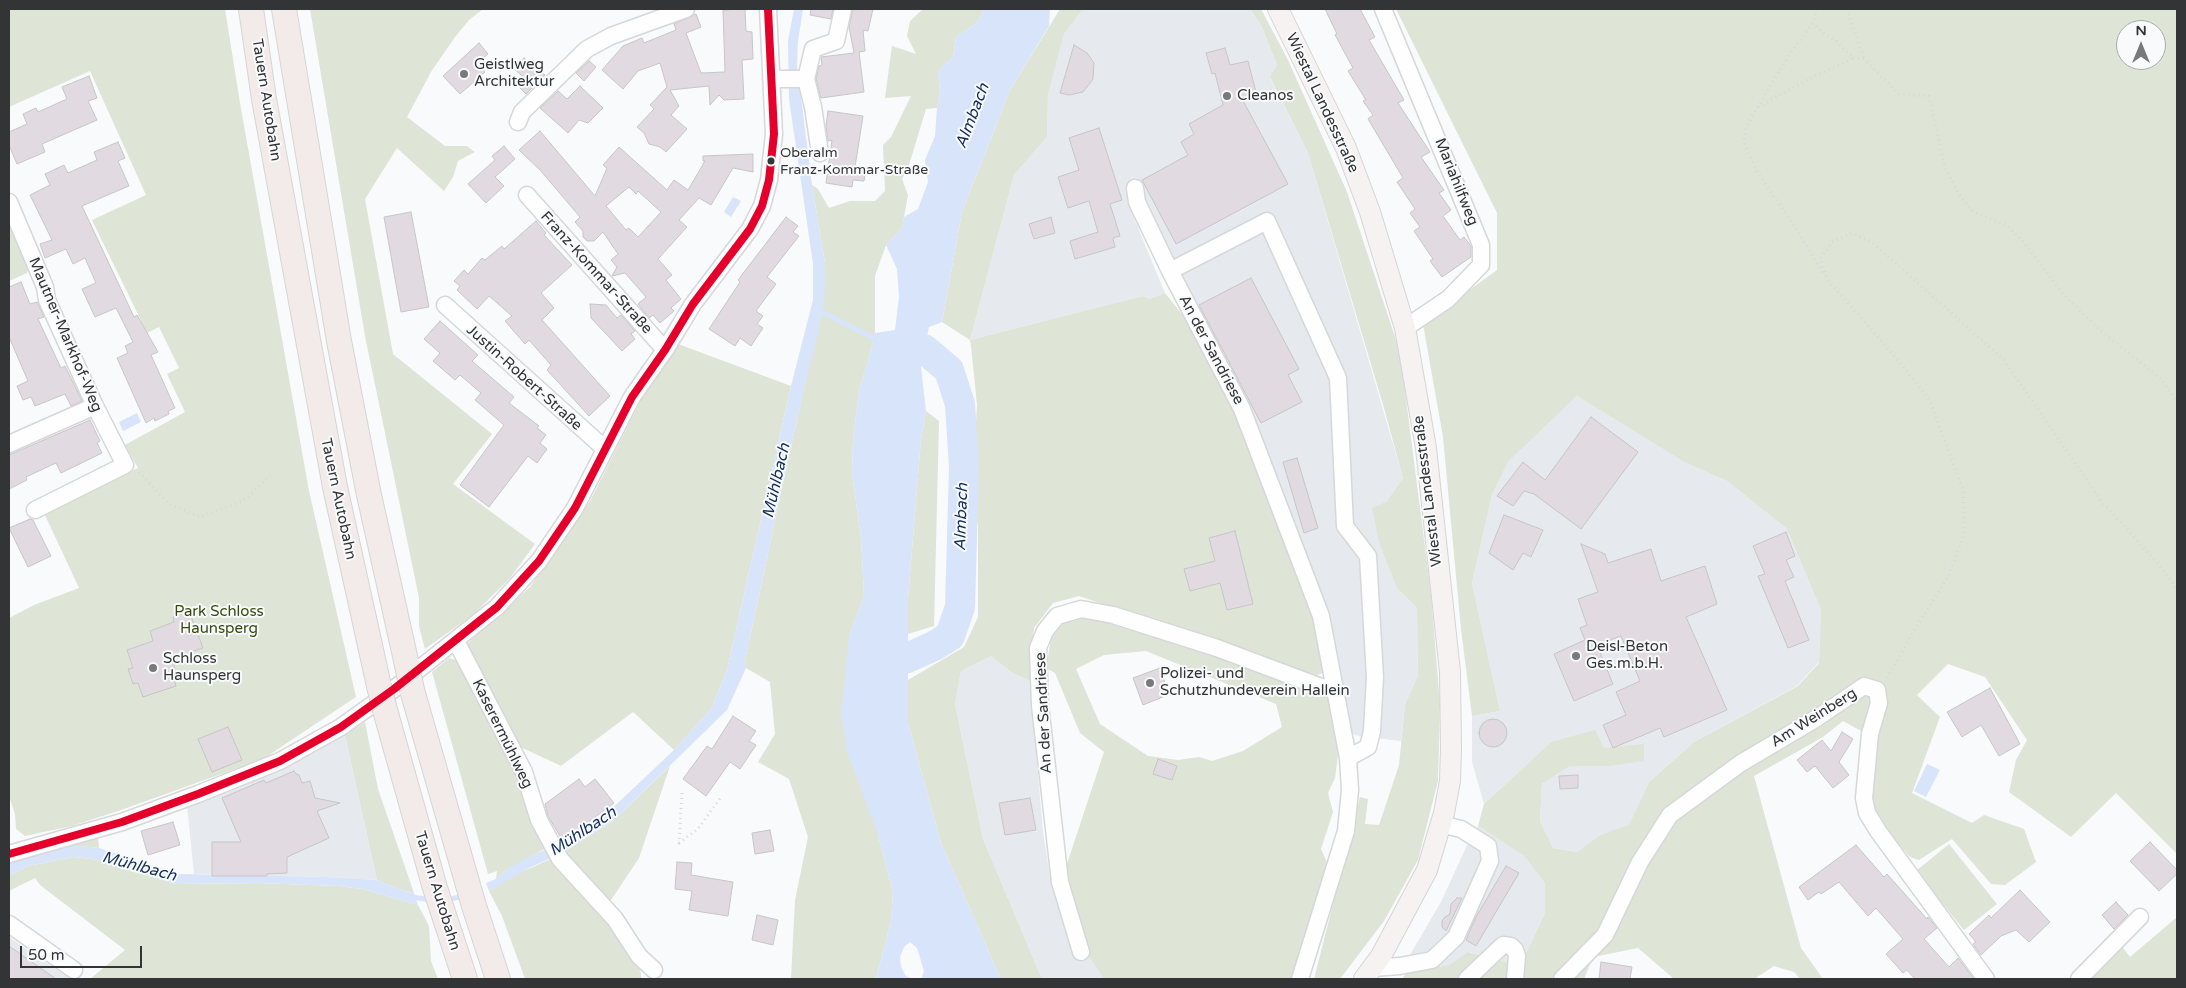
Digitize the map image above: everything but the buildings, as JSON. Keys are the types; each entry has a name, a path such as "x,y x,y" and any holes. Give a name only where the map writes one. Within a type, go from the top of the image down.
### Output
{"highway":[{"name":"Tauern Autobahn","path":"251,9 264,99 335,487 385,710 435,888 465,979"},
{"name":"Tauern Autobahn","path":"284,9 339,341 369,495 412,690 474,906 498,979"}],"main road":[{"name":"Wiestal Landesstraße","path":"1278,9 1346,148 1370,212 1405,328 1426,448 1450,672 1450,781 1440,824 1427,870 1381,956 1368,974"}],"street":[{"path":"518,122 522,112 586,49 611,36 686,9"},
{"path":"9,854 122,822 280,761 341,727 394,689 497,607 539,561 574,508 632,397 665,350 693,304 750,228 762,206 774,145 775,79 768,9"},
{"path":"820,153 813,107 803,79 813,49 836,41 843,9"},
{"name":"Mariahilfweg","path":"1383,9 1481,245 1481,265 1448,299 1405,328"},
{"path":"775,79 803,79"},
{"name":"An der Sandriese","path":"1135,188 1137,202 1170,271 1242,410 1321,616 1333,688 1348,758 1350,790 1346,831 1300,979"},
{"name":"Franz-Kommar-Straße","path":"527,195 665,350"},
{"name":"Mautner-Markhof-Weg","path":"9,202 45,287 48,300 95,406 125,465"},
{"path":"1170,271 1267,221 1338,378 1345,526 1368,556 1375,677 1372,731 1368,746 1348,758"},
{"name":"Justin-Robert-Straße","path":"445,305 605,449"},
{"path":"9,444 95,406"},
{"path":"35,510 125,465"},
{"name":"An der Sandriese","path":"1080,952 1060,882 1040,705 1038,648 1045,631 1057,616 1081,609 1113,615 1217,648 1321,687 1333,688"},
{"name":"Kaserermühlweg","path":"456,641 524,772 539,820 560,859 615,919 639,956 654,970"},
{"name":"Am Weinberg","path":"1562,979 1605,935 1640,862 1670,815 1741,763 1817,718 1864,686 1877,690 1879,703 1870,734 1864,798 1867,814 1986,979"},
{"path":"1368,974 1432,960 1456,937 1490,861 1488,846 1461,829 1440,824"},
{"path":"2079,979 2140,917"},
{"path":"9,924 74,970"},
{"path":"1467,979 1503,945 1510,946 1515,950 1517,956 1515,979"}],"path":[{"path":"1846,9 1864,59 1899,94 1929,96 1944,168 1961,198 1974,212 2006,225 2016,234 2063,294 2100,330 2161,379 2177,402"},
{"path":"1815,10 1813,23 1791,52 1746,128 1744,142 1757,172 1795,227 1827,279 1897,359 1929,399 1963,490 1964,535 1948,577 1916,627 1885,682 1877,690"},
{"path":"1813,23 1822,32 1836,41 1853,58"},
{"path":"1758,107 1853,58 1864,59"},
{"path":"1827,279 1820,259 1832,242 1853,234 1873,243 2004,360 2102,502 2160,566 2177,589"},
{"path":"125,465 130,463 169,504 200,517 243,500 270,476"},
{"path":"682,793 679,843 698,829 721,797"}],"shaded area":[{"path":"1083,9 1250,9 1261,25 1277,65 1270,78 1308,153 1403,478 1386,502 1397,588 1417,608 1418,675 1405,705 1401,741 1358,736 1352,733 1248,416 1137,182 1127,186 1134,218 1165,293 1149,299 1143,296 970,340 1014,175 1047,137 1048,95 1064,34"},
{"path":"1577,396 1684,462 1727,481 1787,529 1821,610 1819,662 1797,686 1694,742 1649,782 1629,826 1600,835 1577,852 1553,848 1540,821 1542,784 1570,766 1609,766 1604,748 1551,742 1484,804 1472,762 1472,716 1500,711 1472,583 1492,495 1508,462"},
{"path":"991,656 1011,672 1030,681 1043,832 1050,877 1074,950 1089,957 1104,979 1042,979 983,839 955,704 961,671"},
{"path":"345,735 377,880 194,874 187,806 292,765"},
{"path":"1478,826 1524,856 1545,883 1545,913 1520,966 1469,952 1449,965 1407,972 1411,953 1441,902 1468,843"},
{"path":"9,937 70,979 9,979"}],"green space":[{"name":"Park Schloss Haunsperg","path":"9,9 225,9 309,491 356,697 263,759 72,826 25,836 16,829 15,814 9,796 9,618 34,605 79,588 44,513 138,468 125,445 185,412 167,374 179,368 159,327 147,333 92,220 146,195 90,71 9,107"},
{"path":"310,9 483,9 469,20 455,37 431,72 407,117 445,146 467,146 475,152 458,161 453,177 444,191 397,148 365,199 393,354 492,434 453,484 535,544 510,578 475,613 425,649 419,626 419,598 365,336"},
{"path":"923,9 984,9 978,22 956,37 953,57 938,71 940,92 937,108 926,109 909,165 902,179 908,195 902,228 886,245 875,276 875,333 859,389 853,441 852,473 861,538 864,596 849,636 878,835 893,892 891,921 876,979 791,979 795,900 808,837 789,779 758,762 775,734 770,682 746,668 745,660 822,312 825,263 812,185 818,189 829,208 850,201 875,201 885,191 883,145 891,137 911,96 885,98 892,46 916,54 907,36 910,21"},
{"path":"1060,9 1083,9 1064,34 1048,95 1047,137 1014,175 970,340 942,322 962,212 1010,90"},
{"path":"1250,9 1261,9 1288,60 1347,192 1400,352 1431,594 1440,705 1438,781 1418,860 1384,921 1340,979 1314,979 1360,797 1368,799 1365,824 1379,825 1399,765 1405,705 1418,675 1417,608 1397,588 1379,542 1372,508 1386,502 1403,478 1384,408 1308,153 1270,77 1277,65 1261,25"},
{"path":"1396,9 2177,9 2177,854 2116,793 2071,837 2009,792 2016,760 2027,740 1985,677 1948,664 1917,695 1940,717 1912,793 1972,823 1984,815 2024,829 2036,862 2005,885 1991,884 1952,839 1919,860 1910,857 1873,815 1870,785 1874,738 1843,721 1823,737 1754,776 1801,948 1823,979 1800,979 1794,972 1774,966 1754,979 1674,979 1638,948 1593,957 1584,979 1402,979 1407,972 1449,965 1468,952 1520,966 1545,913 1545,883 1524,856 1478,826 1484,804 1551,742 1595,730 1604,748 1644,744 1644,761 1609,766 1570,766 1542,784 1540,821 1553,848 1577,852 1600,835 1629,825 1649,782 1694,742 1798,686 1819,663 1821,610 1787,529 1727,481 1684,462 1577,396 1508,462 1492,495 1472,583 1500,711 1472,716 1461,629 1443,437 1423,324 1497,270 1497,213"},
{"path":"9,224 29,267 27,273 9,281"},
{"path":"1165,293 1188,322 1246,434 1313,617 1325,672 1313,677 1079,596 1053,603 1034,628 1030,681 1011,672 991,656 961,671 955,704 983,839 1042,979 1001,979 941,843 908,723 908,680 964,647 978,617 978,525 971,506 977,405 970,340 1143,296 1149,299"},
{"path":"678,344 791,386 727,670 711,709 674,750 633,712 561,766 514,744 467,644 530,587 590,501 641,400"},
{"path":"926,411 939,421 934,626 908,634 908,599 921,439"},
{"path":"1082,617 1105,620 1215,655 1330,698 1339,747 1335,778 1328,793 1333,812 1321,849 1329,867 1293,979 1104,979 1089,957 1063,876 1104,752 1080,733 1055,673 1046,668 1051,639 1063,622","holes":["1146,651 1276,704 1282,727 1243,751 1212,761 1199,757 1178,760 1148,756 1100,724 1076,669 1104,655"]},
{"path":"449,658 459,661 525,786 548,847 503,872 496,879 497,871 488,874 432,672"},
{"path":"365,722 378,789 414,893 398,889 377,880 345,735"},
{"path":"670,766 639,858 609,903 562,853 613,821"},
{"path":"98,837 99,848 81,846 57,848"},
{"path":"1949,844 1997,904 1964,930 1916,871"},
{"path":"73,857 93,859 175,884 258,883 339,886 363,889 418,905 429,926 431,961 438,979 90,979 125,950 40,885 35,878 9,891 9,876 28,866"},
{"path":"555,857 589,895 637,964 641,973 641,979 525,979 502,916 489,891 519,873"},
{"path":"2177,917 2177,979 2086,979 2120,944 2130,957"}],"water":[{"path":"794,9 803,9 798,41 797,66 812,185 825,263 825,291 820,325 797,419 745,660 746,668 727,710 613,821 562,853 531,867 489,891 486,883 496,879 503,872 524,859 558,844 604,816 674,750 711,709 727,670 791,386 813,300 813,264 789,99 788,41"},
{"path":"984,9 1050,9 1049,26 1010,90 962,212 942,322 929,327 924,349 921,367 926,411 921,439 908,599 908,723 941,843 1001,979 918,979 922,978 924,971 917,948 910,942 904,947 900,957 901,967 906,976 913,979 876,979 891,921 893,892 878,835 848,755 841,715 849,636 864,596 861,538 852,473 853,441 859,389 875,333 895,330 899,297 897,269 886,245 902,228 904,217 918,209 928,182 925,160 935,136 940,92 938,71 953,57 956,37 978,22"},
{"path":"733,197 741,201 731,217 724,212"},
{"path":"137,413 141,422 123,431 119,422"},
{"path":"1927,764 1940,770 1926,797 1914,791"},
{"path":"81,846 99,848 180,874 377,880 398,889 414,893 418,905 363,889 339,886 258,883 175,884 93,859 73,857 28,866 9,876 9,863 12,861 57,848"}],"waterway":[{"name":"Mühlbach","path":"819,308 822,312 879,341"},
{"name":"Almbach","path":"876,667 907,658 934,646 950,636 960,607 964,467 960,404 949,370 924,349 907,342"},
{"name":"Mühlbach","path":"446,900 464,896"},
{"name":"Mühlbach","path":"411,897 432,900"}],"transit line":[{"path":"9,854 122,822 280,761 341,727 394,689 497,607 539,561 575,508 632,397 665,350 693,304 750,229 762,206 769,180 774,134 768,9"}],"place":[{"name":"Geistlweg Architektur","path":"464,74"},
{"name":"Cleanos","path":"1227,96"},
{"name":"Oberalm Franz-Kommar-Straße","path":"771,161"},
{"name":"Deisl-Beton Ges.m.b.H.","path":"1576,656"},
{"name":"Schloss Haunsperg","path":"153,668"},
{"name":"Polizei- und Schutzhundeverein Hallein","path":"1150,683"}]}
